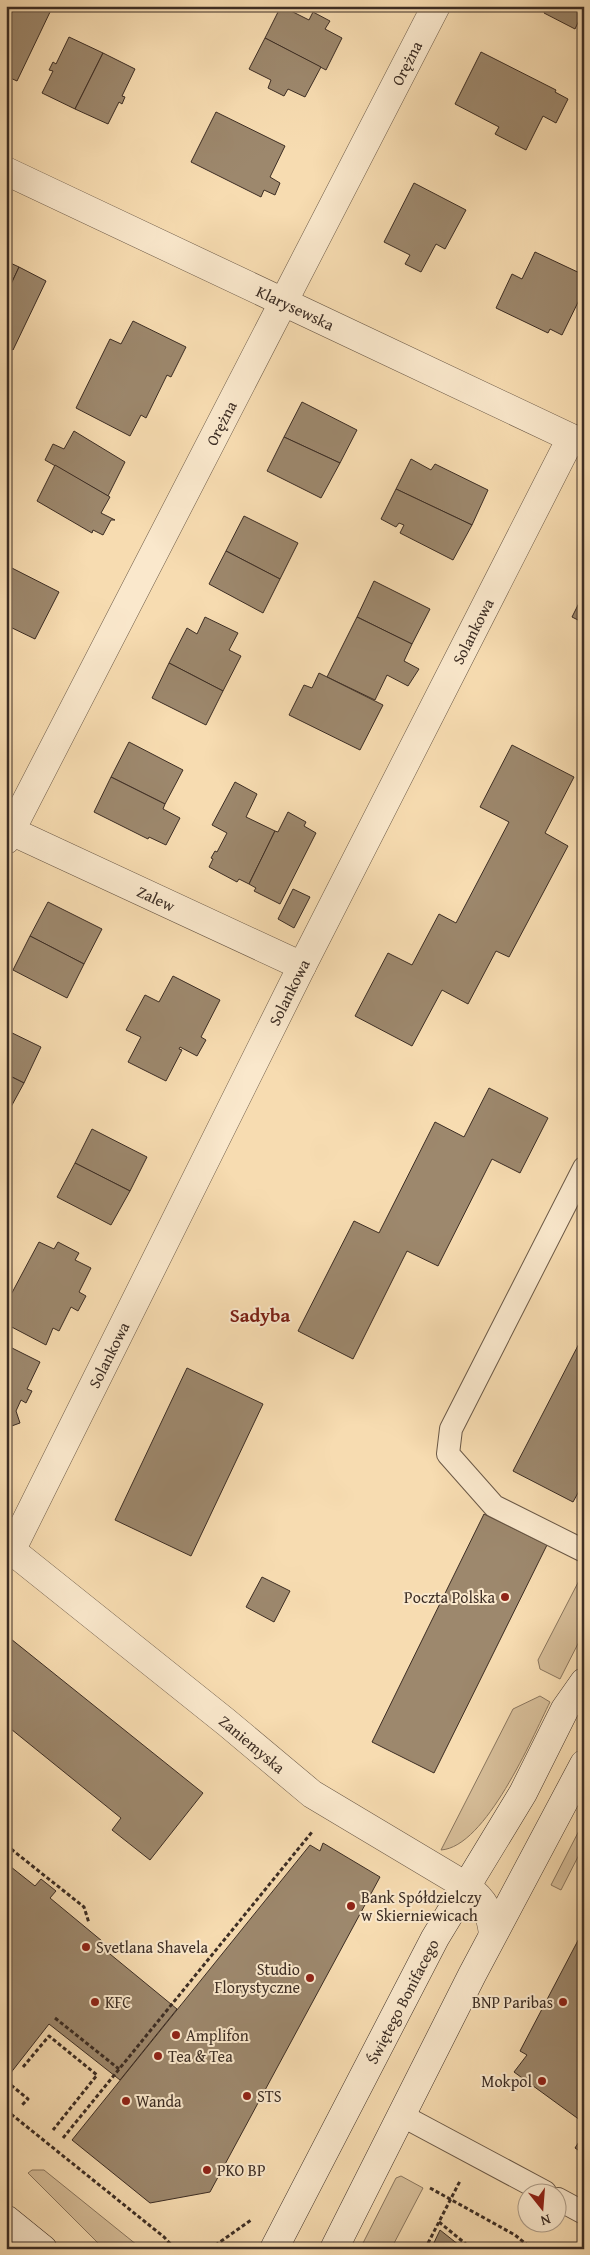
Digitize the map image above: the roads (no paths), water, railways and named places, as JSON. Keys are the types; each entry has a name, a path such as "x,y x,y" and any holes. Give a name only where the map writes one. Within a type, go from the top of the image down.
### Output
{"street":[{"name":"Orężna","path":"8,835 436,6"},
{"name":"Klarysewska","path":"6,171 577,441"},
{"name":"Solankowa","path":"9,1548 302,966 577,441"},
{"name":"Zalew","path":"8,835 302,966"},
{"name":"Zaniemyska","path":"9,1548 219,1716 312,1794 477,1894 490,1914 493,1934"},
{"name":"Świętego Bonifacego","path":"274,2249 434,1938 524,1793 565,1709 584,1682"},
{"path":"334,2249 493,1934 584,1764"},
{"path":"6,2219 43,2249"}],"lane":[{"path":"584,1168 451,1429 448,1454 494,1506 584,1551"},
{"path":"401,2115 526,2182"},
{"path":"568,2204 584,2213"}],"place":[{"name":"Poczta Polska","path":"505,1597"},
{"name":"Bank Spółdzielczy w Skierniewicach","path":"351,1906"},
{"name":"Svetlana Shavela","path":"86,1947"},
{"name":"Studio Florystyczne","path":"310,1978"},
{"name":"KFC","path":"95,2002"},
{"name":"BNP Paribas","path":"563,2002"},
{"name":"Amplifon","path":"176,2035"},
{"name":"Tea & Tea","path":"158,2056"},
{"name":"Mokpol","path":"542,2081"},
{"name":"STS","path":"247,2096"},
{"name":"Wanda","path":"126,2101"},
{"name":"PKO BP","path":"207,2170"}],"district":[{"name":"Sadyba","path":"260,1315"}]}
